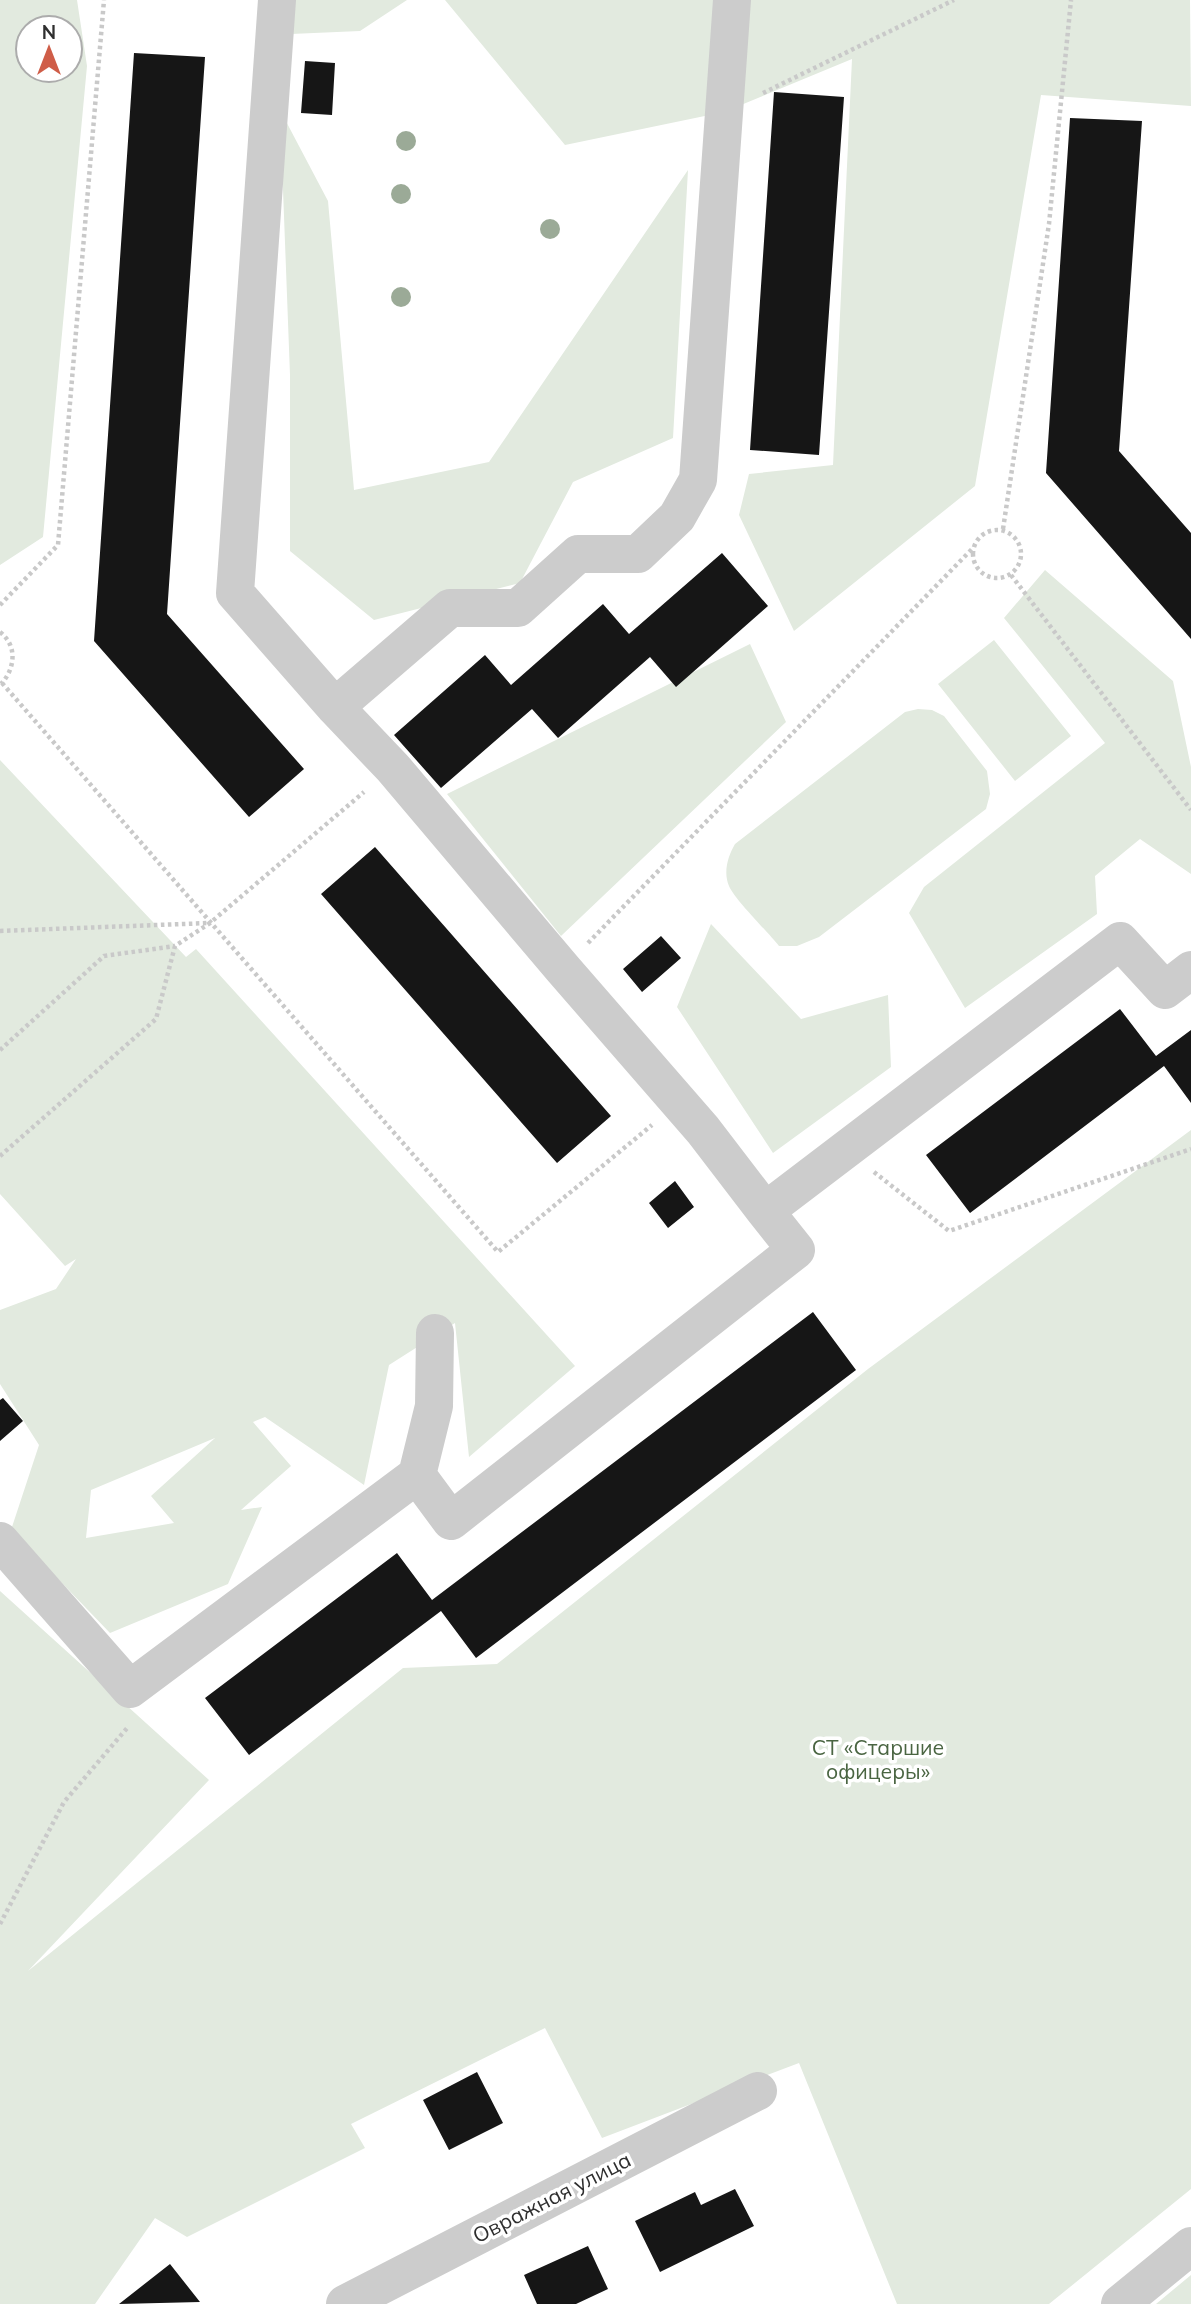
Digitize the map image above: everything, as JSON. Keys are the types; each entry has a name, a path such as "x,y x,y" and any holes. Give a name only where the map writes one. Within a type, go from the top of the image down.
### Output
{"street":[{"path":"277,0 235,593 335,707 393,768 679,1102 796,1250 450,1521 417,1475"},
{"path":"335,707 450,608 518,608 578,554 638,554 677,517 698,480 732,0"},
{"path":"765,1211 1120,941 1165,990 1191,970"},
{"path":"0,1541 130,1689 417,1475 434,1406 435,1333"},
{"name":"Овражная улица","path":"345,2304 758,2091"},
{"path":"1120,2304 1191,2246"}],"path":[{"path":"0,605 58,545 104,0"},
{"path":"724,112 954,0"},
{"path":"1003,530 1049,224 1071,0"},
{"path":"563,969 973,548 984,533 1003,530 1018,541 1022,559 1011,575 992,578 976,567 973,548"},
{"path":"1011,575 1191,810"},
{"path":"0,632 12,648 13,662 10,673 1,684 498,1252 679,1102"},
{"path":"0,1050 104,956 175,946 210,923 393,768"},
{"path":"0,931 210,923"},
{"path":"0,1156 156,1019 175,946"},
{"path":"846,1150 949,1231 1191,1149"},
{"path":"0,1924 64,1802 133,1721 130,1689"}],"green space":[{"path":"0,0 77,0 79,14 14,14 14,84 84,84 84,46 87,66 43,537 0,565"},
{"path":"287,0 407,0 360,31 291,34"},
{"path":"445,0 1190,0 1191,106 1041,95 975,486 794,631 739,515 749,474 833,465 852,59 724,112 565,145"},
{"path":"280,110 328,201 354,490 489,462 688,170 673,438 573,482 520,583 374,620 290,551 290,375"},
{"path":"1045,570 1173,681 1191,767 1191,874 1140,839 1095,876 1097,914 965,1008 909,913 924,887 1105,743 1004,618"},
{"path":"994,640 1071,736 1015,781 938,684"},
{"path":"750,644 786,722 561,936 447,794"},
{"path":"932,710 944,716 987,771 990,794 986,809 819,937 797,946 779,946 729,886 727,864 735,844 905,712"},
{"path":"0,760 186,957 196,949 575,1366 469,1457 455,1323 389,1365 364,1485 265,1417 253,1422 291,1466 241,1510 262,1507 228,1584 110,1633 11,1530 39,1445 0,1384 0,1310 56,1289 76,1259 65,1266 0,1194","holes":["215,1438 151,1496 174,1523 86,1538 91,1490"]},
{"path":"711,924 801,1019 888,995 891,1067 773,1153 677,1007"},
{"name":"СТ «Старшие офицеры»","path":"1191,1130 1191,2189 1049,2304 897,2304 799,2063 602,2138 545,2028 351,2124 365,2148 187,2237 155,2218 95,2304 0,2304 0,1591 209,1780 28,1971 403,1668 497,1664 868,1369"},
{"path":"1191,2275 1191,2304 1156,2304"}],"building":[{"path":"134,53 205,57 167,614 304,769 249,817 94,641"},
{"path":"305,61 335,63 332,115 301,113"},
{"path":"774,92 844,97 819,455 750,450"},
{"path":"1070,118 1142,121 1119,451 1191,533 1191,639 1046,473"},
{"path":"722,553 768,606 676,687 650,657 558,738 532,709 441,788 394,735 485,655 511,685 603,604 629,634"},
{"path":"375,847 611,1116 557,1163 321,894"},
{"path":"661,936 681,958 642,992 623,969"},
{"path":"1120,1009 1156,1056 1191,1030 1191,1103 1164,1066 970,1213 926,1155"},
{"path":"675,1181 694,1207 668,1228 649,1203"},
{"path":"813,1312 856,1370 476,1658 441,1611 249,1755 205,1698 397,1553 432,1600"},
{"path":"3,1398 23,1421 0,1441 0,1400"},
{"path":"477,2072 503,2123 449,2150 423,2100"},
{"path":"735,2189 754,2226 660,2272 635,2221 695,2192 701,2205"},
{"path":"588,2246 608,2289 576,2304 537,2304 524,2275"},
{"path":"170,2264 200,2302 119,2304"}]}
